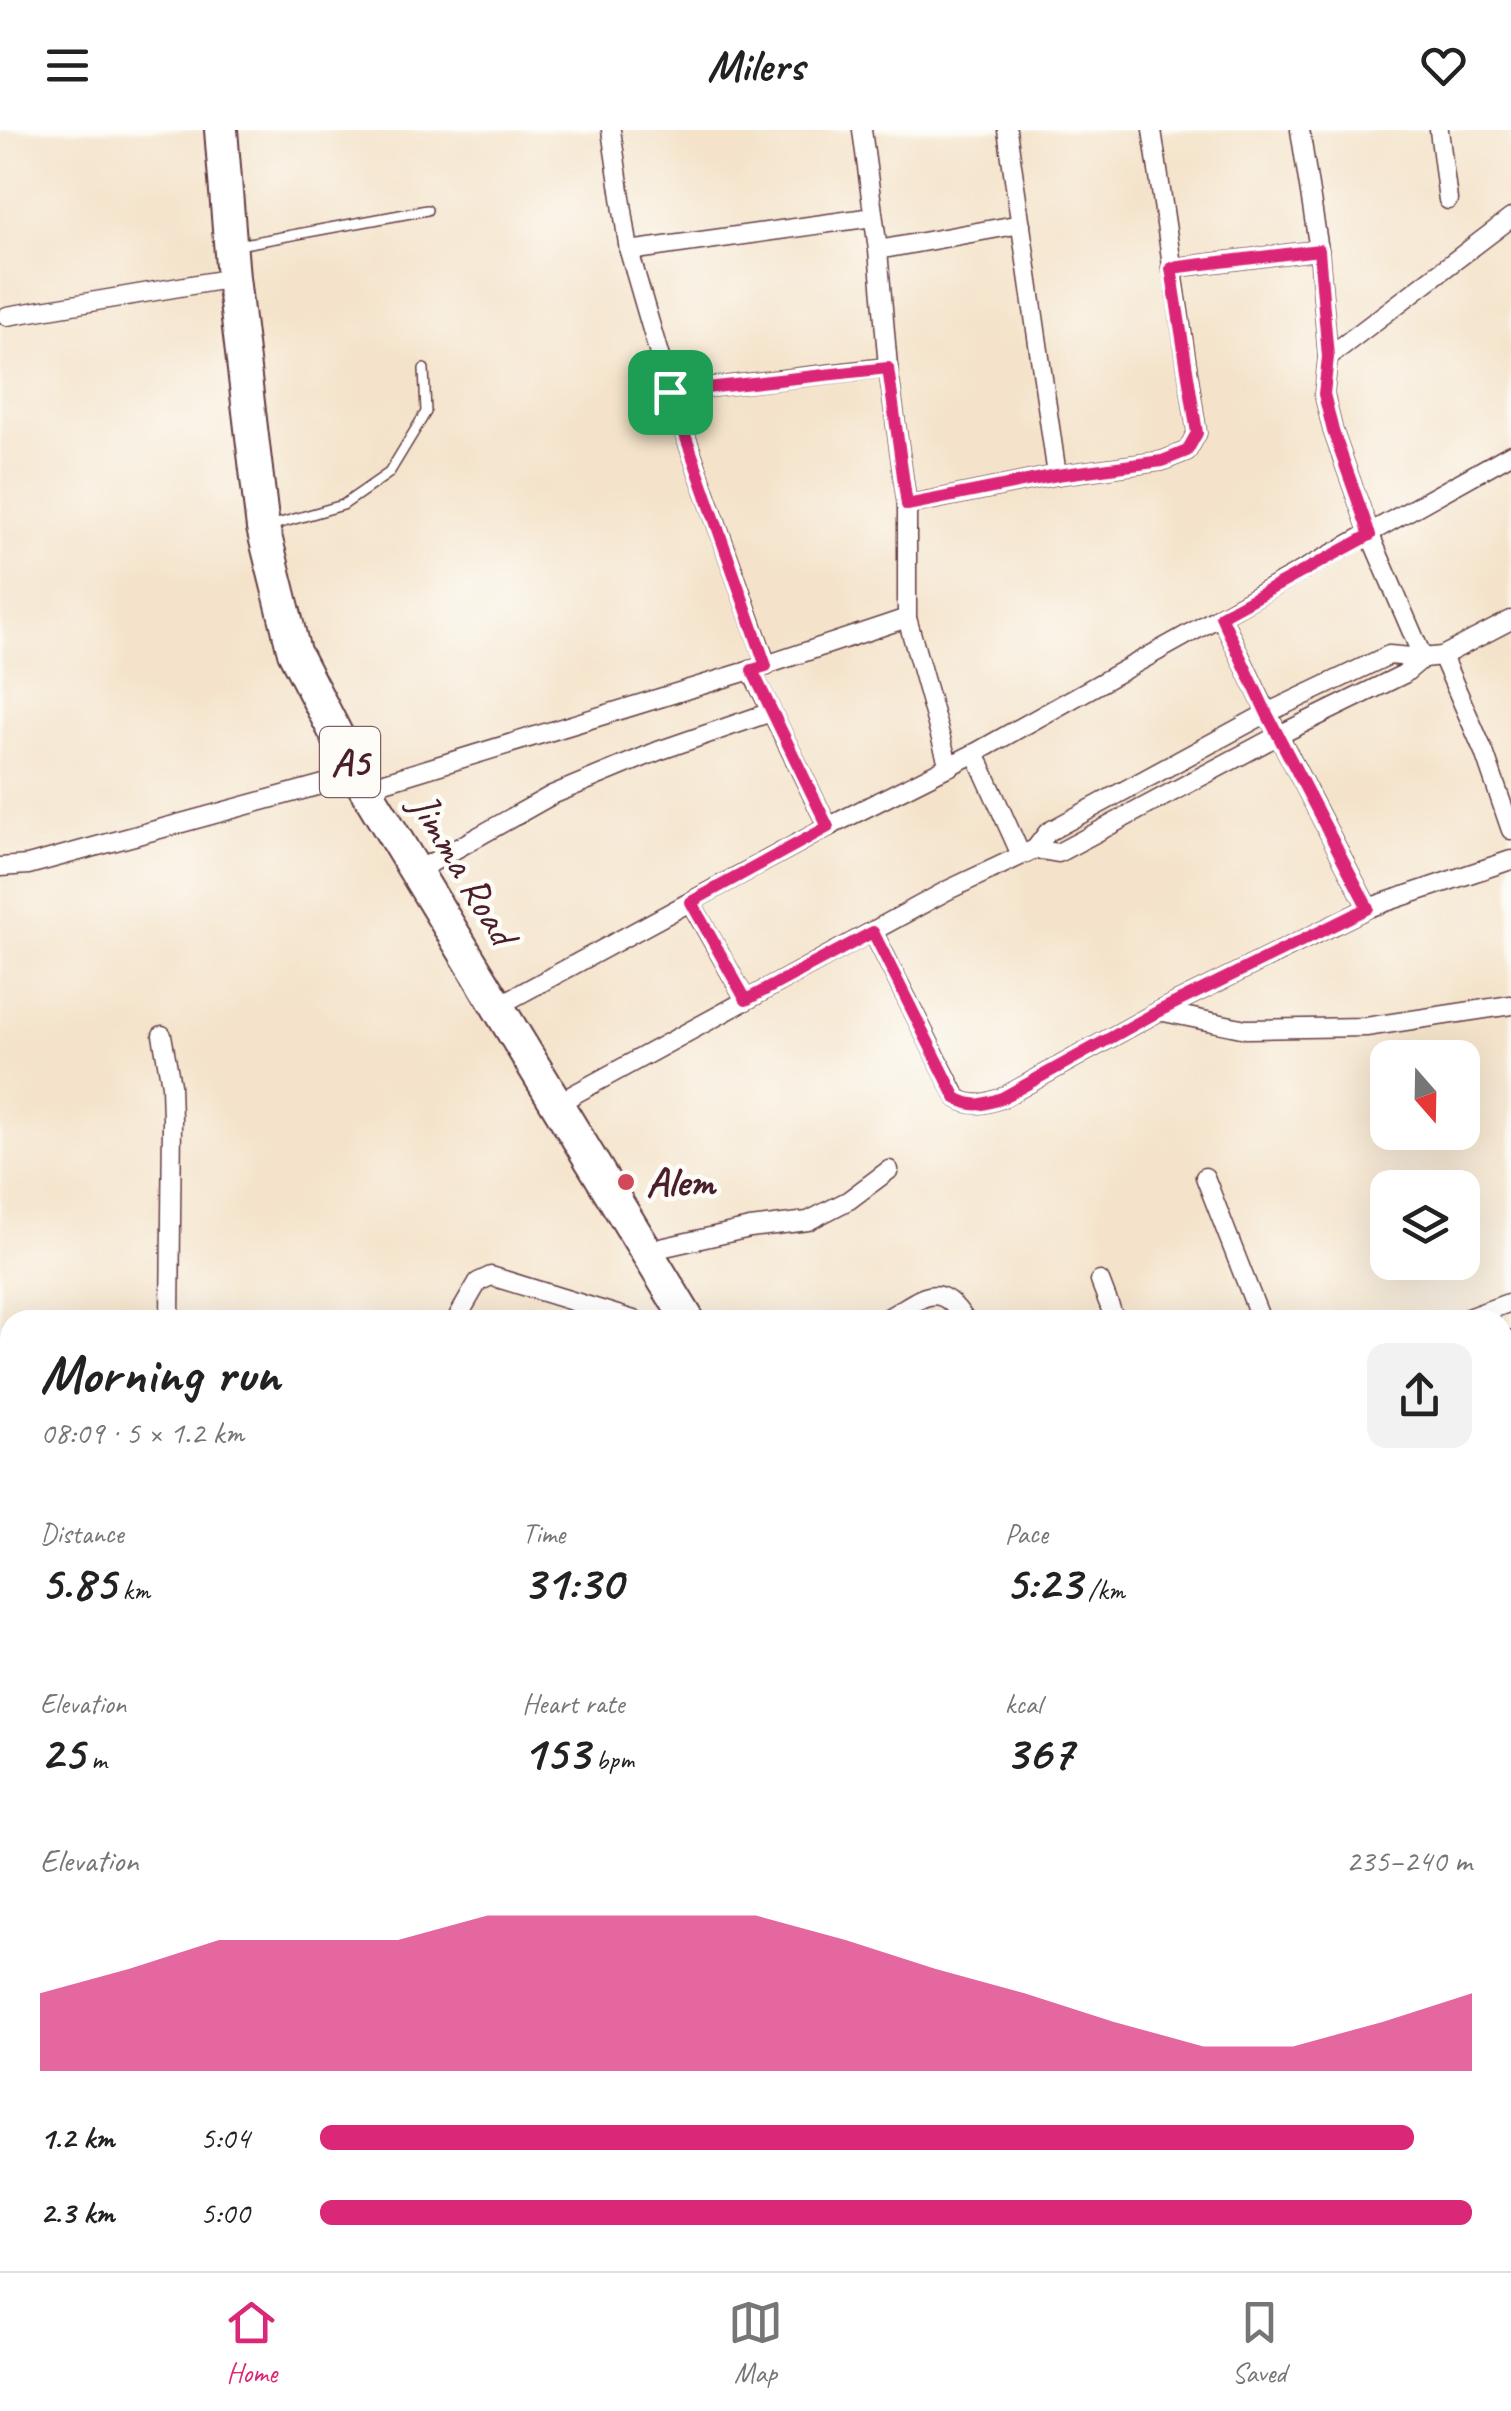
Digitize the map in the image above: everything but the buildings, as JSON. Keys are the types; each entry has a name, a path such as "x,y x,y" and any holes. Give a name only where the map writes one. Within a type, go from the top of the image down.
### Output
{"highway":[{"name":"Jimma Road","path":"221,130 262,528 294,652 361,782 682,1310"}],"street":[{"path":"611,130 629,251 670,392 771,712 828,827"},
{"path":"862,130 907,505 907,618 949,767"},
{"path":"1007,130 1057,475"},
{"path":"907,505 1057,475 1162,461 1187,451 1197,433 1152,130"},
{"path":"1300,130 1319,250 1328,357 1324,394 1333,431 1370,535 1484,752 1511,830"},
{"path":"1438,130 1448,200"},
{"path":"629,251 874,217"},
{"path":"1328,357 1511,218"},
{"path":"878,250 1021,224"},
{"path":"1171,268 1319,250"},
{"path":"7,316 232,262"},
{"path":"670,392 888,368"},
{"path":"496,1008 828,827 975,753 1511,454"},
{"path":"1221,616 1368,908"},
{"path":"0,866 28,865 361,782 759,668 907,618"},
{"path":"1028,852 1058,853 1279,735 1511,620"},
{"path":"558,1103 1028,852 1048,832 1267,714 1389,655 1433,657"},
{"path":"415,872 552,795 658,751 771,712"},
{"path":"975,753 1028,852"},
{"path":"873,932 956,1098 980,1106 1002,1098 1159,1011 1368,908 1511,860"},
{"path":"691,902 746,1000"},
{"path":"1159,1011 1246,1029 1366,1027 1511,1005"},
{"path":"162,1035 171,1085 170,1310"},
{"path":"646,1251 750,1228 808,1220 850,1200 889,1170"},
{"path":"1205,1177 1258,1310"},
{"path":"462,1310 478,1282 490,1276 601,1310"},
{"path":"1100,1281 1111,1310"},
{"path":"902,1310 939,1294 954,1302 959,1310"}],"lane":[{"path":"232,262 427,210"},
{"path":"262,528 343,505 389,473 426,412 424,369"}],"place":[{"name":"Alem","path":"626,1182"}],"route":[{"path":"1319,250 1328,357 1324,394 1370,535 1221,616 1368,908 1159,1011 1002,1098 980,1106 956,1098 873,932 746,1000 691,902 828,827 752,670 766,666 670,392 888,368 907,505 1057,475 1162,461 1187,451 1197,433 1171,268 1319,250"}]}
